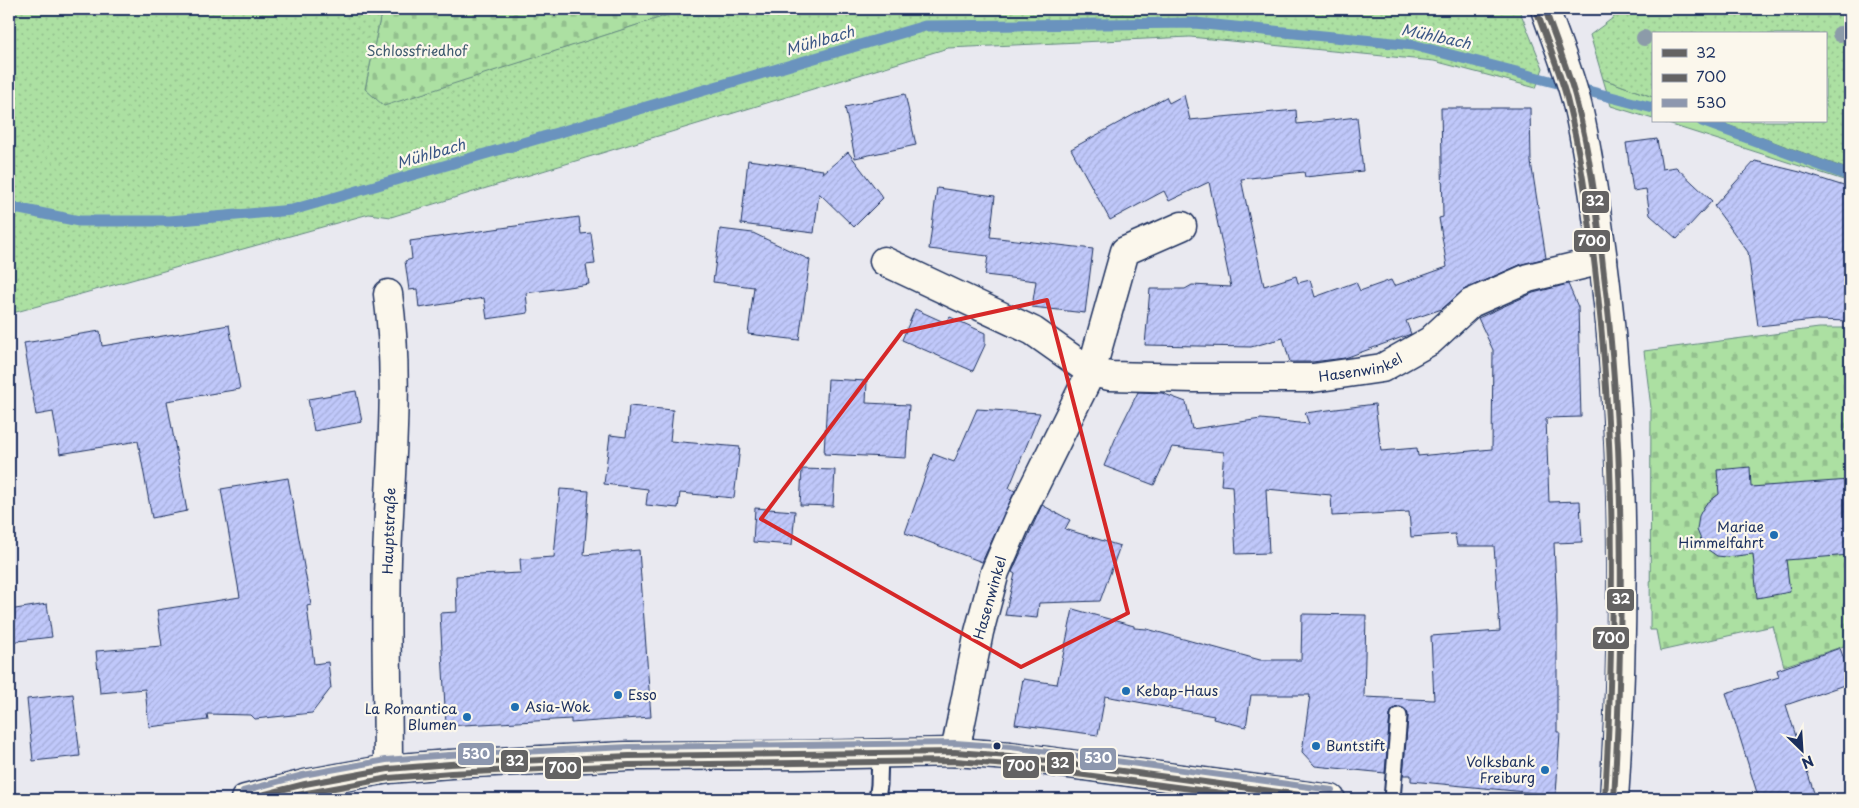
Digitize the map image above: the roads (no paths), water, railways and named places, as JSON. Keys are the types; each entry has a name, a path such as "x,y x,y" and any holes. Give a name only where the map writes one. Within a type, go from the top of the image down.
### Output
{"street":[{"path":"1545,9 1578,107 1591,176 1609,303 1619,430 1622,552 1618,732 1614,799"},
{"name":"Hasenwinkel","path":"955,752 979,632 995,572 1017,521 1091,372 1125,251 1182,226"},
{"name":"Hasenwinkel","path":"884,261 1033,331 1091,372 1129,377 1313,378 1382,368 1430,341 1471,303 1528,278 1603,260"},
{"name":"Hauptstraße","path":"388,294 392,324 393,440 387,561 388,769"},
{"path":"245,799 304,784 388,769 450,764 629,756 688,757 955,752 1010,756 1215,791 1331,799"}],"lane":[{"path":"1392,799 1399,716"},
{"path":"877,799 880,785 880,753"}],"waterway":[{"name":"Mühlbach","path":"9,202 15,208 79,221 170,221 292,210 925,26 1195,23 1413,45 1652,108"},
{"name":"Mühlbach","path":"1705,122 1850,176"}],"place":[{"name":"Mariae Himmelfahrt","path":"1774,535"},
{"name":"Kebap-Haus","path":"1126,691"},
{"name":"Esso","path":"618,695"},
{"name":"Asia-Wok","path":"515,707"},
{"name":"La Romantica Blumen","path":"467,717"},
{"name":"Buntstift","path":"1316,746"},
{"name":"Volksbank Freiburg","path":"1545,770"}],"park label":[{"name":"Schlossfriedhof","path":"417,51"}]}
